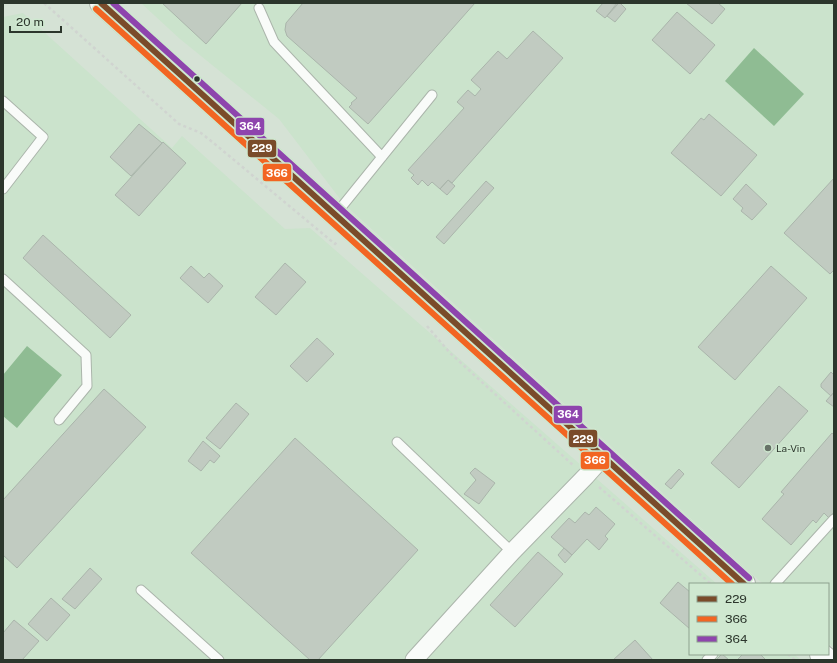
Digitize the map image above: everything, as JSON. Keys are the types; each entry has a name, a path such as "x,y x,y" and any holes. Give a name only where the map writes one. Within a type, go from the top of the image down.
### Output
{"main road":[{"path":"101,3 743,583"}],"street":[{"path":"414,660 512,552 603,457"}],"lane":[{"path":"259,8 274,42 382,158"},
{"path":"342,221 382,158 432,95"},
{"path":"3,101 43,137 3,189"},
{"path":"3,279 86,355 87,386 59,420"},
{"path":"397,442 512,552"},
{"path":"776,583 831,529 834,519"},
{"path":"140,590 219,660"}],"path":[{"path":"44,3 179,124 201,133 335,244 342,221"},
{"path":"440,310 427,326 450,353 586,476 710,583"}],"shaded area":[{"path":"141,3 834,3 834,648 829,644 829,583 762,583 344,204 279,119 180,39"},
{"path":"23,13 172,148 182,136 285,229 310,228 716,583 689,583 689,655 795,655 801,660 3,660 3,17"},
{"path":"754,48 804,94 774,126 725,81"},
{"path":"27,346 62,375 17,428 3,416 3,375"}],"building":[{"path":"162,3 242,3 206,44"},
{"path":"303,3 475,3 368,124 349,107 357,98 287,36 285,30 286,23"},
{"path":"603,3 618,4 605,18 596,11"},
{"path":"617,3 620,3 626,9 615,22 607,16"},
{"path":"686,3 718,3 725,9 712,24"},
{"path":"677,12 715,45 690,74 652,40"},
{"path":"533,31 563,58 452,183 448,180 440,189 432,182 428,186 422,180 418,185 411,178 414,175 408,170 464,108 457,102 468,90 475,96 481,89 471,80 498,51 507,59"},
{"path":"709,114 757,155 721,196 671,153 701,118 704,120"},
{"path":"139,124 162,143 131,176 110,157"},
{"path":"163,142 186,163 139,216 115,195"},
{"path":"834,178 834,270 830,274 784,233"},
{"path":"448,180 455,186 447,195 440,189"},
{"path":"486,181 494,188 444,244 436,237"},
{"path":"746,184 767,204 752,220 741,211 743,208 733,199"},
{"path":"43,235 131,315 110,338 23,258"},
{"path":"285,263 306,282 276,315 255,297"},
{"path":"191,266 204,278 209,273 223,286 208,303 180,278"},
{"path":"771,266 807,298 735,380 698,347"},
{"path":"317,338 334,354 307,382 290,366"},
{"path":"831,372 834,375 834,392 831,396 821,387 821,384"},
{"path":"779,386 808,411 739,488 711,463"},
{"path":"104,389 146,427 17,568 3,555 3,500"},
{"path":"834,392 834,407 826,401"},
{"path":"236,403 249,414 220,449 206,438"},
{"path":"832,433 834,435 834,512 829,518 824,513 816,523 813,520 791,545 762,519 784,494 781,492"},
{"path":"295,438 418,550 318,660 310,660 191,553"},
{"path":"203,441 220,456 214,463 210,460 201,471 188,461"},
{"path":"475,468 495,483 479,504 464,494 476,480 470,473"},
{"path":"679,469 684,474 671,489 665,484"},
{"path":"596,507 615,524 605,536 608,539 599,550 587,539 572,555 551,537 569,518 575,523 585,512 589,515"},
{"path":"564,548 572,555 565,563 558,555"},
{"path":"538,552 563,574 515,627 490,605"},
{"path":"90,568 102,579 75,609 62,599"},
{"path":"678,582 689,591 689,628 660,603"},
{"path":"51,598 70,615 47,641 28,624"},
{"path":"14,620 39,641 22,660 3,660 3,633"},
{"path":"635,640 653,660 613,660"},
{"path":"721,655 723,655 729,660 716,660"},
{"path":"742,655 761,655 766,660 737,660"}],"transit line":[{"name":"229","path":"101,3 743,583"},
{"name":"364","path":"113,3 749,578"},
{"name":"366","path":"96,9 731,583"}],"place":[{"name":"La-Vin","path":"768,448"}]}
